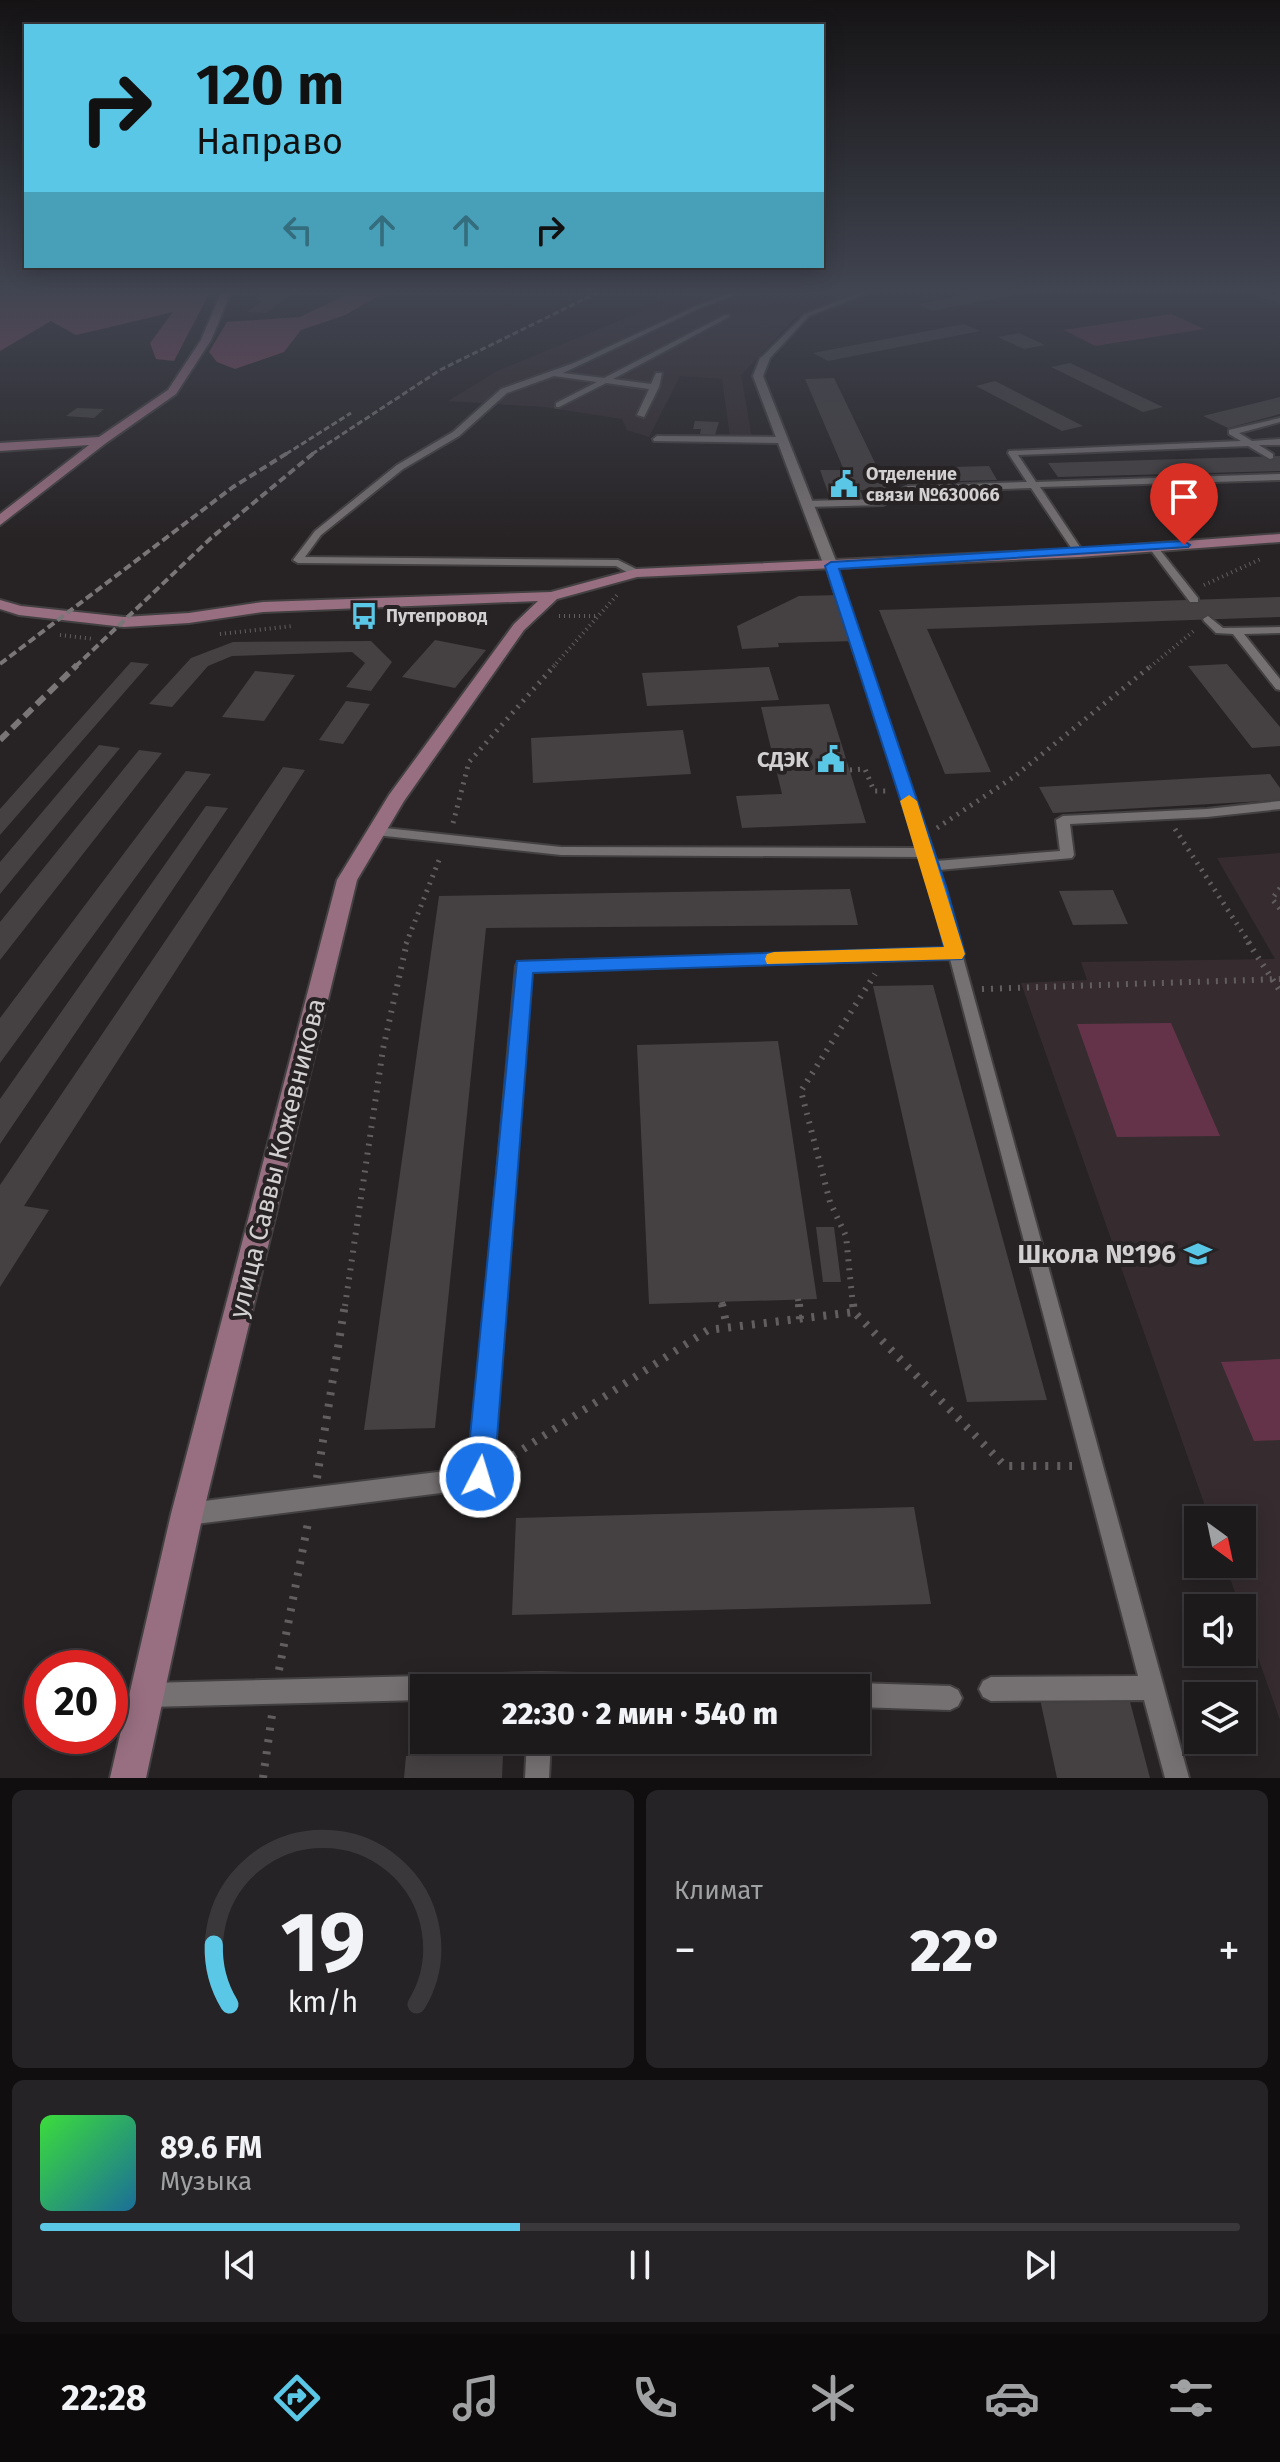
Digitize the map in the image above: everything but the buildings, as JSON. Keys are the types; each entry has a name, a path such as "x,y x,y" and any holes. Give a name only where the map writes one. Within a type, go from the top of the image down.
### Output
{"main road":[{"path":"0,521 102,440 152,408 187,373"},
{"path":"0,447 102,440"},
{"path":"0,604 19,610 124,622 189,618 263,607 552,596 636,573 1079,553 1280,538"},
{"name":"улица Саввы Кожевникова","path":"128,1778 187,1514 347,880 376,831 510,639 552,596"}],"street":[{"path":"759,373 831,566"}],"lane":[{"path":"636,573 618,563 298,560 318,533 400,467 456,434 504,391 547,373 655,387"},
{"path":"559,405 623,373"},
{"path":"641,415 659,375"},
{"path":"1270,456 1232,432 1280,420"},
{"path":"657,439 782,440"},
{"path":"1079,553 1012,453 1280,442"},
{"path":"807,504 883,502 908,489 1280,477"},
{"path":"1153,547 1191,596"},
{"path":"831,566 926,852 1177,1778"},
{"path":"1208,619 1220,631 1280,630"},
{"path":"1235,630 1280,687"},
{"path":"376,831 561,851 1067,855 1063,820 1280,805"},
{"path":"187,1514 480,1477 523,966 955,954"},
{"path":"147,1695 410,1688"},
{"path":"991,1689 1151,1688"},
{"path":"870,1695 950,1698"},
{"path":"537,1778 538,1754"}],"path":[{"path":"1191,596 1265,557"},
{"path":"263,1778 275,1691 337,1368 387,1012 415,907 449,839 469,762 636,573"},
{"path":"531,615 599,616"},
{"path":"926,852 1208,619"},
{"path":"219,634 301,625"},
{"path":"50,633 108,639"},
{"path":"850,770 865,769 874,791"},
{"path":"1166,815 1280,991"},
{"path":"1280,888 1272,899 1280,909"},
{"path":"886,956 801,1091 830,1202 846,1236 854,1312 1005,1466 1093,1466"},
{"path":"965,990 1280,979"},
{"path":"798,1299 800,1319"},
{"path":"722,1302 727,1327"},
{"path":"480,1477 708,1330 854,1312"}],"shaded area":[{"path":"494,373 743,373 752,438 730,437 722,379 680,376 649,437 627,430 622,419 544,407 448,401"},
{"name":"Школа №196","path":"1280,853 1280,1720 1256,1652 1256,1594 1236,1594 1230,1578 1256,1578 1256,1506 1205,1506 1021,983 1087,980 1081,962 1275,959 1217,858"},
{"path":"1171,1023 1220,1136 1117,1137 1077,1024"},
{"path":"1280,1359 1280,1440 1254,1441 1221,1362"}],"railway":[{"path":"315,452 435,373"},
{"path":"286,454 351,413"},
{"path":"0,664 233,487 289,452"},
{"path":"75,667 211,538 315,452"},
{"path":"0,740 77,665"}],"slow traffic":[{"path":"774,959 955,954 938,889 909,801"}],"place":[{"name":"Отделение связи №630066","path":"844,484"},
{"name":"Путепровод","path":"364,616"},
{"name":"СДЭК","path":"831,759"},
{"name":"Школа №196","path":"1198,1254"}],"route":[{"path":"480,1477 523,966 955,954 938,889 831,566 1184,545"}]}
